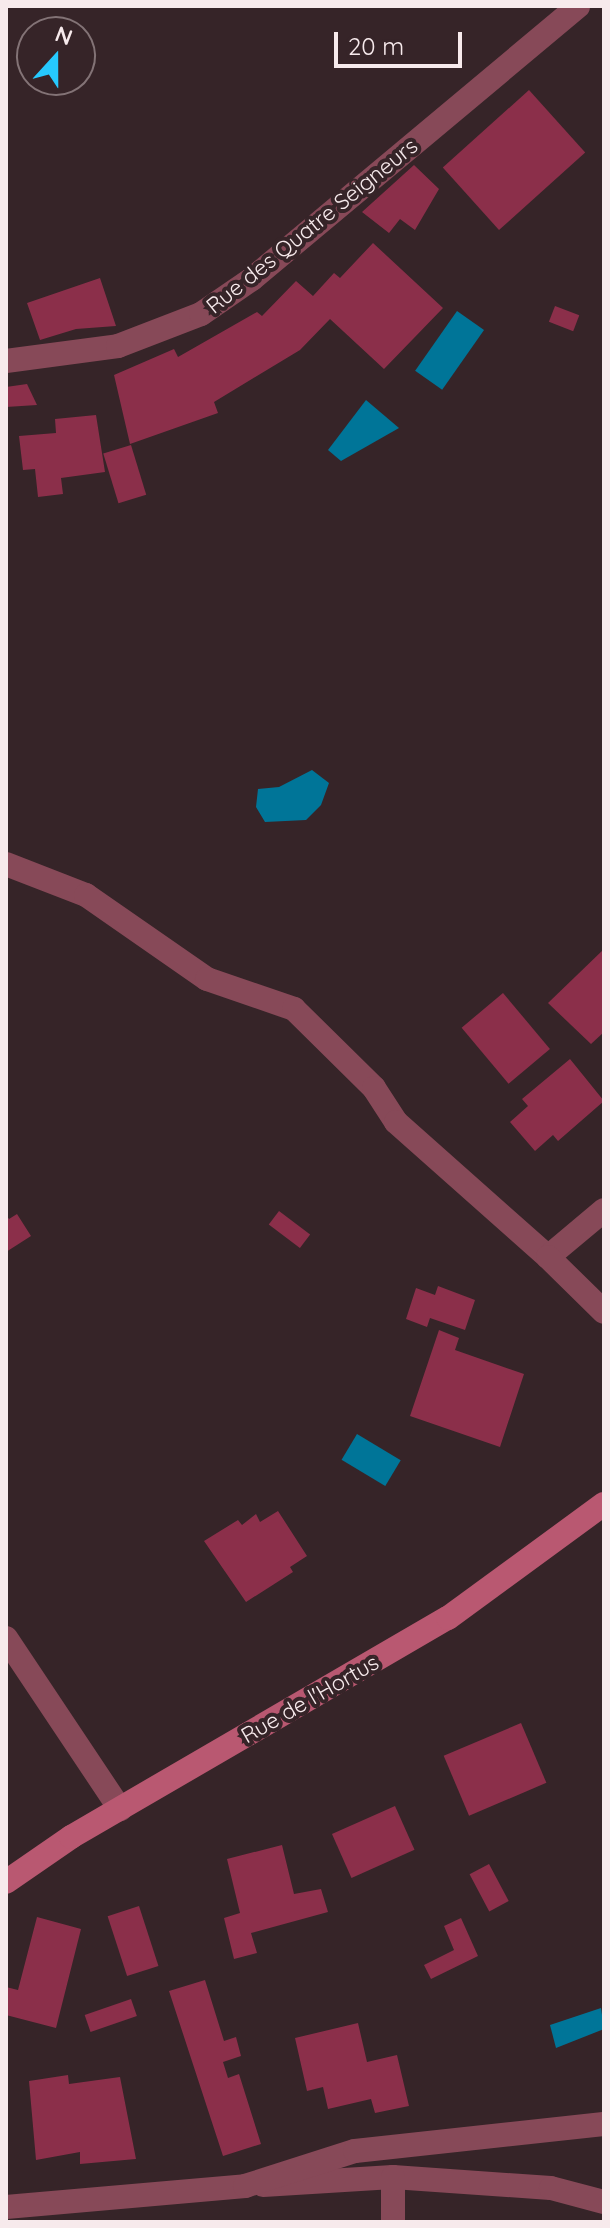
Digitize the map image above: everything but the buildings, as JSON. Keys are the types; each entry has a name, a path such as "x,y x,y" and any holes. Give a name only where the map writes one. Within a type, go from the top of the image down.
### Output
{"main road":[{"name":"Rue de l'Hortus","path":"6,1882 120,1809 448,1618 604,1504"}],"street":[{"name":"Rue des Quatre Seigneurs","path":"6,361 118,346 201,314 252,279 578,6"},
{"path":"6,864 86,895 207,979 294,1009 374,1088 396,1122 548,1257 604,1312"},
{"path":"548,1257 604,1210"},
{"path":"6,1638 120,1809"},
{"path":"245,2186 355,2151 604,2124"},
{"path":"393,2177 393,2222"},
{"path":"6,2207 245,2186 393,2177 551,2188 604,2202"}],"water":[{"path":"457,311 484,330 442,390 415,371"},
{"path":"366,400 399,428 341,461 328,450"},
{"path":"312,770 329,783 321,805 306,820 265,822 256,807 258,789 279,787"},
{"path":"357,1434 401,1460 385,1486 342,1460"},
{"path":"601,2008 604,2029 556,2048 550,2025"}]}
